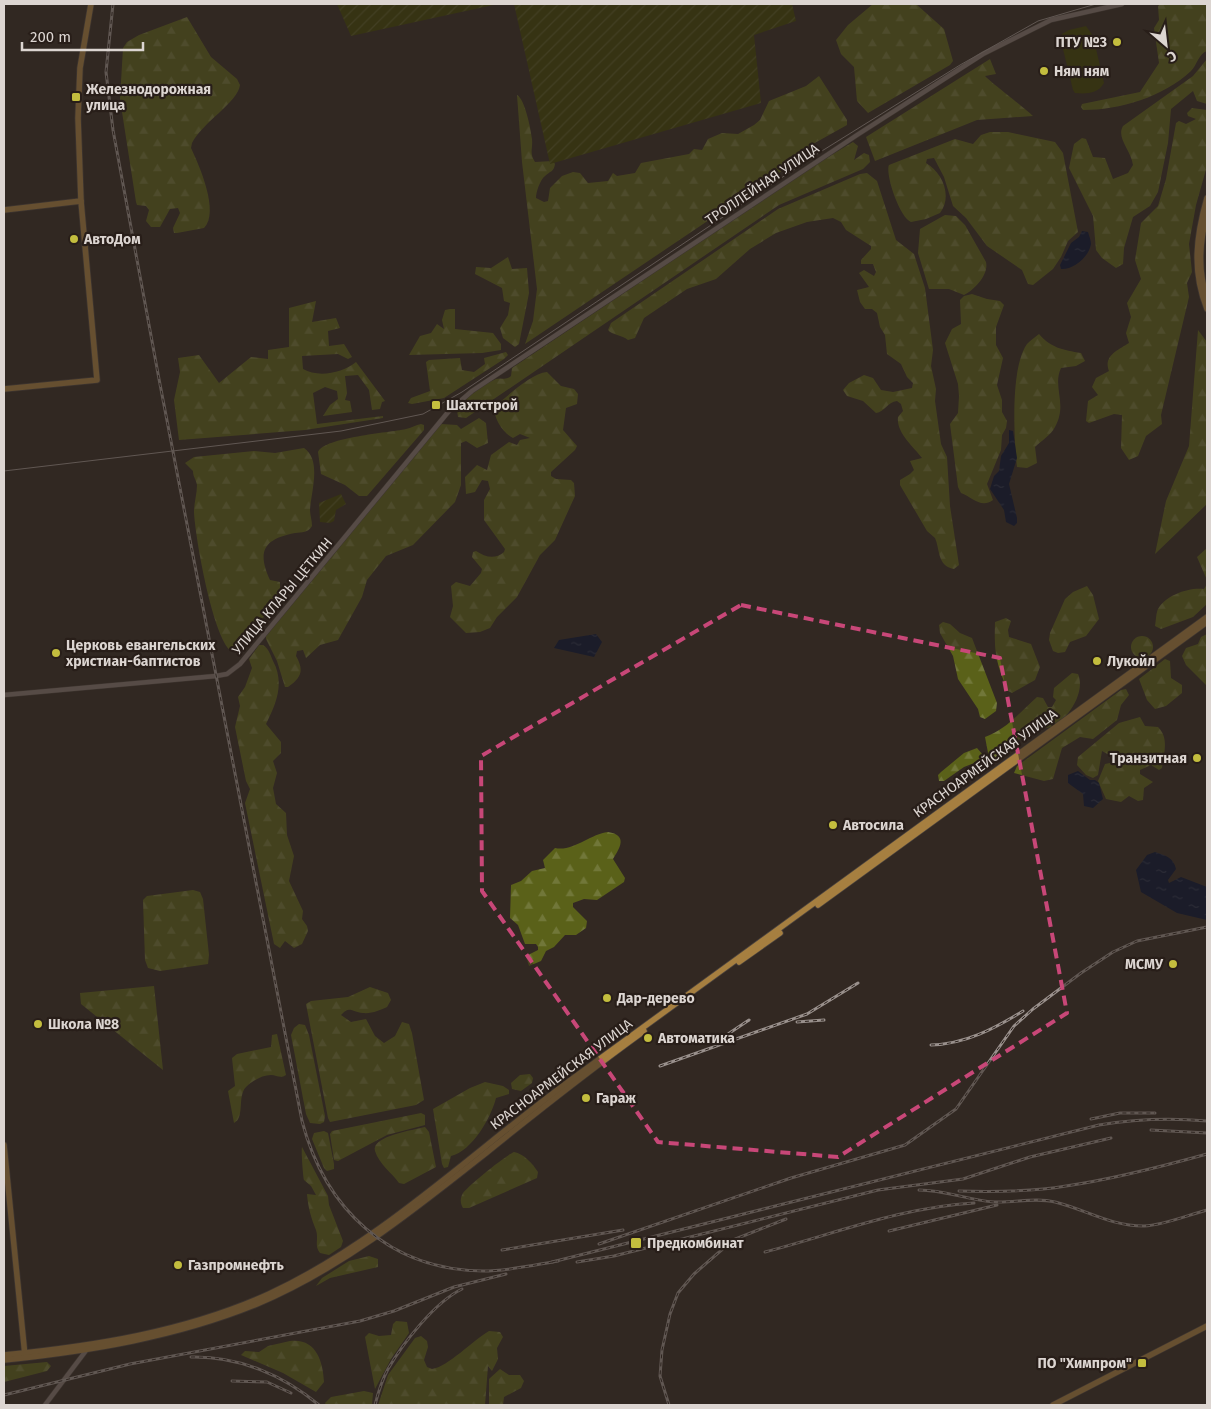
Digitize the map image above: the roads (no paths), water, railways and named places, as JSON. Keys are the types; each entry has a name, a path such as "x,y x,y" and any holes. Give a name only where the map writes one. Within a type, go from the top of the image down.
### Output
{"main road":[{"path":"4,389 97,380 80,202 78,118 80,68 91,4"},
{"path":"1207,198 1199,228 1196,255 1197,278 1207,309"},
{"path":"4,210 80,202"},
{"path":"1207,213 1200,257 1202,280 1207,298"},
{"name":"КРАСНОАРМЕЙСКАЯ УЛИЦА","path":"4,1360 150,1333 224,1312 277,1290 362,1242 570,1080 1207,617"},
{"name":"КРАСНОАРМЕЙСКАЯ УЛИЦА","path":"4,1355 85,1351 180,1330 246,1308 296,1285 371,1242 584,1075 1207,622"},
{"path":"4,1145 25,1355"},
{"path":"1053,1405 1207,1326"}],"street":[{"name":"ТРОЛЛЕЙНАЯ УЛИЦА","path":"437,426 456,404 472,391 857,134 983,54 1051,20 1122,4"},
{"name":"УЛИЦА КЛАРЫ ЦЕТКИН","path":"4,695 216,676 230,672 240,664 437,426"},
{"path":"45,1405 91,1345"}],"water":[{"path":"1082,231 1088,232 1091,241 1090,249 1080,262 1066,269 1061,269 1060,265 1071,243 1079,237"},
{"path":"1009,430 1013,431 1017,458 1009,484 1017,518 1017,523 1014,526 1006,522 1004,510 990,489 994,476 999,471 1001,456 1009,443"},
{"path":"596,634 602,642 594,657 554,648 559,640"},
{"path":"1078,771 1090,780 1095,780 1099,783 1103,799 1093,808 1084,806 1083,794 1068,783 1068,775"},
{"path":"1155,852 1168,857 1175,865 1176,869 1168,880 1169,883 1181,877 1207,887 1207,920 1177,913 1141,892 1136,870 1147,855"}],"tram line":[{"path":"4,471 341,431 423,414 462,392 817,154 960,65 1038,21 1096,4"}],"railway":[{"path":"113,4 106,72 113,130 302,1121 313,1153 327,1181 345,1207 366,1229 390,1246 418,1260 449,1268 483,1271 511,1269 558,1261"},
{"path":"599,1244 791,1178 905,1145 956,1109 1014,1026 1033,1009 1081,973 1113,952 1137,941 1207,927"},
{"path":"660,1066 807,1014 858,983"},
{"path":"931,1045 967,1039 1001,1024 1023,1011"},
{"path":"716,1042 749,1020"},
{"path":"797,1022 824,1020"},
{"path":"1091,1119 1120,1113 1155,1113"},
{"path":"552,1262 1099,1125 1126,1121 1207,1121"},
{"path":"1151,1130 1207,1133"},
{"path":"577,1262 614,1256 878,1190 963,1179 1030,1157 1111,1138"},
{"path":"959,1191 1013,1191 1053,1188 1119,1176 1207,1154"},
{"path":"919,1190 994,1202 1032,1200 1055,1202 1109,1221 1144,1226 1176,1220 1207,1210"},
{"path":"765,1252 868,1222 921,1210 974,1203"},
{"path":"889,1231 997,1205"},
{"path":"669,1405 660,1376 662,1350 670,1314 678,1293 694,1274 733,1240 786,1219"},
{"path":"502,1250 623,1230"},
{"path":"4,1395 130,1364 360,1321 394,1311 454,1287 506,1274"},
{"path":"375,1405 386,1373 402,1347 420,1324 441,1303 462,1289"},
{"path":"191,1357 226,1360 260,1369 291,1385 319,1405"},
{"path":"232,1381 267,1382 291,1393"}],"place":[{"name":"ПТУ №3","path":"1117,42"},
{"name":"Ням ням","path":"1044,71"},
{"name":"Железнодорожная улица","path":"76,97"},
{"name":"АвтоДом","path":"74,239"},
{"name":"Шахтстрой","path":"436,405"},
{"name":"Церковь евангельских христиан-баптистов","path":"56,653"},
{"name":"Лукойл","path":"1097,661"},
{"name":"Транзитная","path":"1197,758"},
{"name":"Автосила","path":"833,825"},
{"name":"МСМУ","path":"1173,964"},
{"name":"Дар-дерево","path":"607,998"},
{"name":"Школа №8","path":"38,1024"},
{"name":"Автоматика","path":"648,1038"},
{"name":"Гараж","path":"586,1098"},
{"name":"Предкомбинат","path":"636,1243"},
{"name":"Газпромнефть","path":"178,1265"},
{"name":"ПО \"Химпром\"","path":"1142,1363"}]}
